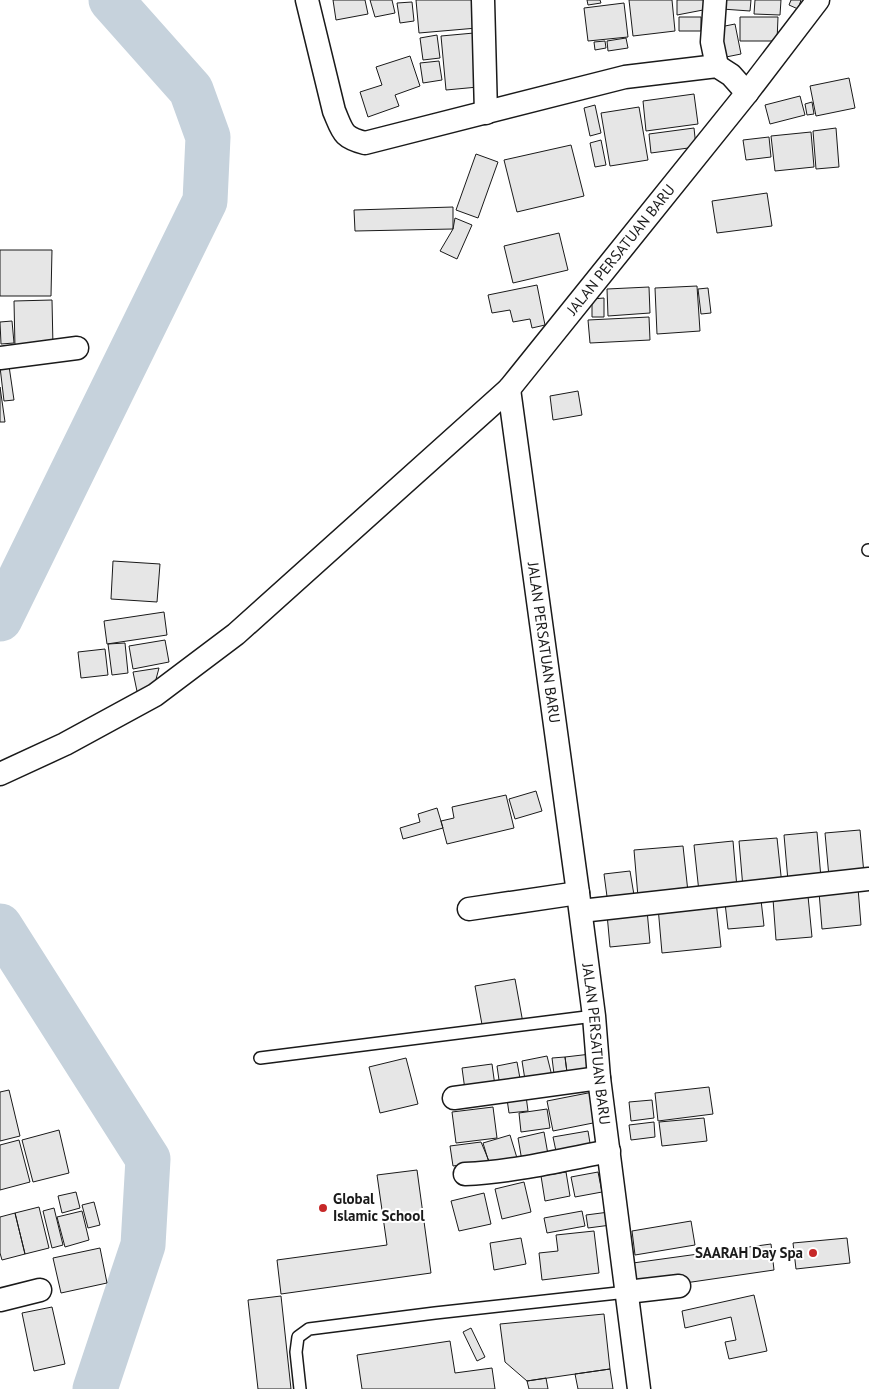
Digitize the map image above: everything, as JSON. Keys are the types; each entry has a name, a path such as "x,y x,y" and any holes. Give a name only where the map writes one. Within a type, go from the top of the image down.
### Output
{"street":[{"path":"307,0 334,111 341,128 349,139 365,143 625,77 717,66 731,75 747,93"},
{"path":"482,0 486,113"},
{"path":"715,0 712,42 717,66"},
{"name":"JALAN PERSATUAN BARU","path":"639,1389 599,1078 594,1016 580,902 509,390 747,93 818,0"},
{"path":"0,358 77,348"},
{"path":"0,774 66,744 155,695 236,634 509,390"},
{"path":"469,909 869,880"},
{"path":"454,1098 599,1078"},
{"path":"465,1174 510,1169 609,1151"},
{"path":"627,1292 678,1286"},
{"path":"0,1300 40,1290"}],"lane":[{"path":"260,1058 594,1016"},
{"path":"300,1389 296,1352 298,1337 309,1329 627,1292"}],"building":[{"path":"333,0 365,0 368,14 336,20"},
{"path":"370,0 392,0 395,13 375,17"},
{"path":"416,0 474,0 477,28 419,33"},
{"path":"587,0 600,0 601,3 588,5"},
{"path":"629,0 672,0 675,31 633,36"},
{"path":"677,0 705,0 703,10 677,15"},
{"path":"723,0 751,0 750,11 722,9"},
{"path":"755,0 781,0 780,15 754,14"},
{"path":"791,0 801,0 798,9 789,5"},
{"path":"412,2 414,21 400,23 397,3"},
{"path":"624,3 628,37 588,41 584,8"},
{"path":"679,17 701,17 701,31 679,31"},
{"path":"740,17 778,17 777,41 740,41"},
{"path":"735,24 741,54 721,58 715,28"},
{"path":"474,33 478,87 446,90 441,36"},
{"path":"437,35 440,58 423,60 420,38"},
{"path":"626,38 628,48 608,51 607,41"},
{"path":"605,41 606,48 595,50 594,42"},
{"path":"410,56 420,86 395,95 399,106 368,117 360,92 382,85 376,67"},
{"path":"439,61 442,80 423,83 420,63"},
{"path":"849,78 855,108 816,116 810,86"},
{"path":"694,94 698,124 646,131 643,101"},
{"path":"800,96 805,115 770,124 765,105"},
{"path":"812,102 814,114 807,115 805,104"},
{"path":"595,105 601,133 590,136 584,108"},
{"path":"639,107 648,160 610,166 601,113"},
{"path":"694,128 696,147 651,153 649,134"},
{"path":"836,128 839,167 816,169 813,131"},
{"path":"811,132 814,167 775,171 771,136"},
{"path":"769,137 771,157 746,160 743,140"},
{"path":"601,140 606,165 595,167 590,143"},
{"path":"571,145 584,196 517,212 504,160"},
{"path":"476,154 498,162 478,218 456,210"},
{"path":"767,193 772,226 717,233 712,201"},
{"path":"453,207 453,229 355,231 354,210"},
{"path":"455,218 472,225 457,259 440,251 453,229"},
{"path":"559,233 568,270 513,283 504,246"},
{"path":"0,250 52,250 51,296 0,296"},
{"path":"537,285 545,325 532,328 530,319 513,322 510,310 492,313 488,295"},
{"path":"697,286 700,331 657,334 655,288"},
{"path":"649,287 650,313 608,316 607,289"},
{"path":"708,288 711,313 701,314 698,289"},
{"path":"604,298 604,317 592,317 592,299"},
{"path":"52,300 53,347 15,348 14,301"},
{"path":"649,317 650,340 590,343 588,320"},
{"path":"12,321 14,343 1,344 0,322"},
{"path":"9,366 14,400 4,401 0,367"},
{"path":"0,387 5,422 0,422"},
{"path":"578,391 582,415 553,420 550,396"},
{"path":"113,561 160,564 157,602 111,599"},
{"path":"164,612 167,635 107,644 104,621"},
{"path":"165,640 169,662 133,669 129,646"},
{"path":"125,643 128,673 112,675 108,644"},
{"path":"105,649 108,675 81,678 78,652"},
{"path":"159,668 155,683 138,696 133,672"},
{"path":"536,791 542,811 515,819 509,799"},
{"path":"506,795 514,828 447,844 441,821 454,818 452,807"},
{"path":"437,808 443,828 403,839 400,828 420,822 418,814"},
{"path":"860,830 864,874 829,877 825,833"},
{"path":"817,832 821,878 788,881 784,835"},
{"path":"777,838 782,885 743,888 739,841"},
{"path":"733,841 737,888 699,892 694,845"},
{"path":"683,846 688,892 638,897 634,850"},
{"path":"630,871 635,901 608,904 604,874"},
{"path":"858,888 861,925 822,929 819,892"},
{"path":"808,896 812,937 776,940 773,899"},
{"path":"761,900 764,926 728,929 725,903"},
{"path":"716,901 721,947 662,953 658,907"},
{"path":"647,910 650,943 610,947 607,914"},
{"path":"515,979 523,1023 483,1030 475,986"},
{"path":"591,1054 594,1077 568,1080 565,1057"},
{"path":"547,1056 553,1080 526,1086 522,1061"},
{"path":"565,1057 568,1080 555,1082 552,1058"},
{"path":"406,1058 418,1104 380,1113 369,1067"},
{"path":"517,1062 521,1084 500,1087 497,1066"},
{"path":"492,1064 495,1086 465,1090 462,1068"},
{"path":"709,1087 713,1114 658,1121 655,1093"},
{"path":"9,1090 20,1136 0,1141 0,1092"},
{"path":"593,1092 598,1122 553,1131 547,1101"},
{"path":"526,1096 528,1111 509,1113 507,1099"},
{"path":"652,1100 654,1118 631,1121 629,1102"},
{"path":"493,1107 497,1138 456,1143 452,1112"},
{"path":"547,1109 550,1128 521,1132 519,1113"},
{"path":"704,1118 707,1141 662,1146 659,1122"},
{"path":"654,1122 655,1137 631,1140 629,1125"},
{"path":"59,1130 69,1173 33,1182 22,1140"},
{"path":"588,1131 591,1149 557,1156 553,1137"},
{"path":"544,1132 549,1160 522,1161 518,1138"},
{"path":"510,1135 517,1158 490,1166 483,1143"},
{"path":"19,1140 30,1182 0,1190 0,1145"},
{"path":"481,1142 489,1161 453,1166 450,1146"},
{"path":"417,1170 431,1273 281,1294 277,1260 387,1245 377,1175"},
{"path":"566,1172 570,1196 545,1201 541,1176"},
{"path":"598,1172 602,1192 575,1197 571,1177"},
{"path":"524,1182 531,1212 502,1219 495,1189"},
{"path":"76,1192 80,1208 62,1213 58,1196"},
{"path":"484,1193 491,1224 459,1231 451,1201"},
{"path":"94,1202 100,1225 88,1228 82,1205"},
{"path":"39,1207 49,1248 25,1254 15,1213"},
{"path":"54,1208 63,1245 52,1248 43,1211"},
{"path":"82,1211 89,1240 65,1247 57,1217"},
{"path":"582,1211 585,1226 547,1233 544,1218"},
{"path":"609,1212 611,1225 588,1228 586,1215"},
{"path":"15,1213 25,1254 2,1260 0,1253 0,1217"},
{"path":"691,1221 695,1245 635,1255 632,1231"},
{"path":"594,1231 599,1273 542,1280 539,1253 558,1251 556,1235"},
{"path":"521,1238 526,1264 494,1270 490,1243"},
{"path":"847,1238 850,1263 796,1269 793,1243"},
{"name":"SAARAH Day Spa","path":"771,1244 774,1270 637,1290 633,1263"},
{"path":"100,1248 107,1283 61,1293 53,1258"},
{"path":"754,1295 767,1351 729,1359 725,1342 736,1340 731,1317 685,1328 682,1311"},
{"path":"281,1296 291,1389 258,1389 248,1300"},
{"path":"52,1307 65,1364 34,1371 22,1313"},
{"path":"604,1314 610,1369 527,1381 505,1362 500,1324"},
{"path":"471,1328 485,1357 477,1361 463,1332"},
{"path":"450,1341 455,1373 492,1368 495,1389 362,1389 357,1355"},
{"path":"610,1369 613,1389 578,1389 575,1374"},
{"path":"546,1378 548,1389 529,1389 527,1381"}],"waterway":[{"path":"0,619 205,201 208,137 191,90 111,0"},
{"path":"0,926 148,1159 143,1245 95,1389"}],"place":[{"name":"Global Islamic School","path":"323,1208"},
{"name":"SAARAH Day Spa","path":"813,1253"}]}
